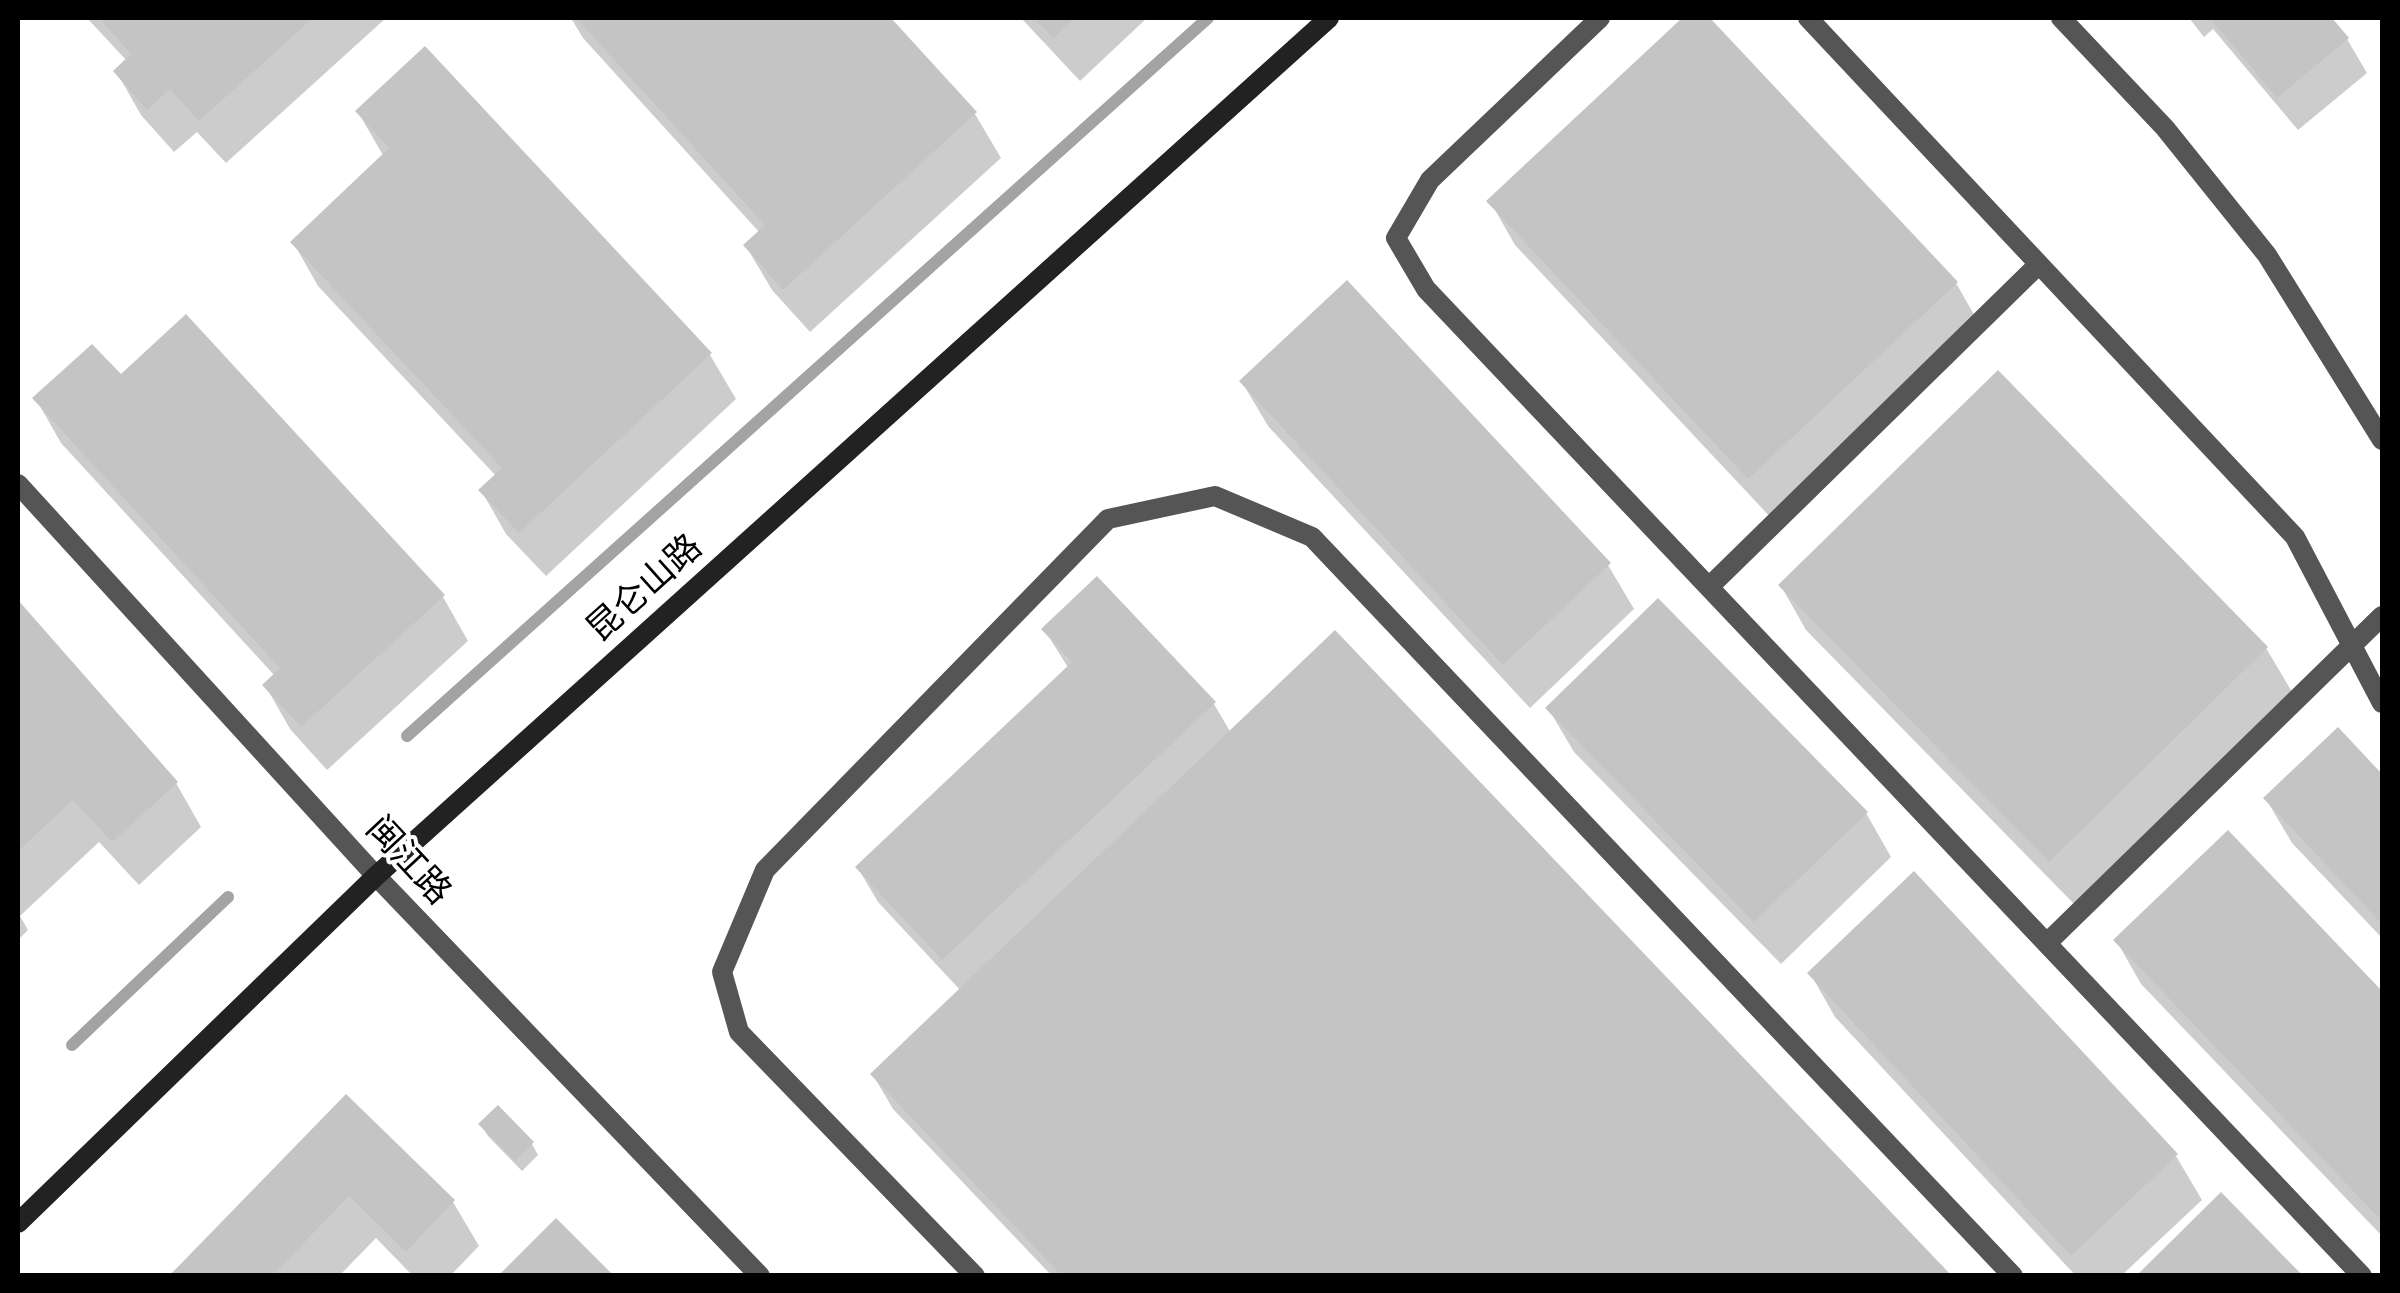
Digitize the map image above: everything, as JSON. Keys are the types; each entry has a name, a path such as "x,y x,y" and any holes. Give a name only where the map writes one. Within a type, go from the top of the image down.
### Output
{"main road":[{"name":"昆仑山路","path":"18,1224 376,876 1329,18"}],"street":[{"path":"1600,18 1430,180 1396,238 1426,289 2362,1276"},
{"path":"1808,18 2294,536 2382,703"},
{"path":"2061,18 2165,128 2267,255 2382,440"},
{"path":"1709,587 2039,264"},
{"name":"闽江路","path":"18,484 376,876 760,1276"},
{"path":"974,1276 739,1032 722,972 765,870 1108,520 1214,496 1312,537 2012,1276"},
{"path":"2046,943 2382,616"}],"building":[{"path":"99,18 313,18 199,121 170,89 147,110 113,71 131,54"},
{"path":"576,18 891,18 977,112 783,290 743,245 765,225"},
{"path":"1034,18 1075,18 1053,38"},
{"path":"1682,18 1710,18 1958,282 1748,479 1486,201"},
{"path":"2210,18 2332,18 2349,38 2277,98"},
{"path":"425,46 712,353 519,533 478,490 502,468 290,242 389,148 355,111"},
{"path":"1347,280 1611,563 1503,665 1239,381"},
{"path":"186,314 445,595 301,727 262,685 280,668 32,398 92,344 121,374"},
{"path":"1998,370 2268,647 2049,862 1778,585"},
{"path":"1097,576 1216,702 942,960 855,867 1072,662 1041,629"},
{"path":"1658,598 1868,812 1754,922 1545,708"},
{"path":"18,600 178,782 112,842 73,800 18,851"},
{"path":"1335,630 1952,1276 1062,1276 870,1074"},
{"path":"2338,727 2382,774 2382,924 2263,798"},
{"path":"2228,830 2382,991 2382,1221 2113,940"},
{"path":"1914,871 2178,1154 2071,1256 1807,973"},
{"path":"346,1094 455,1200 406,1252 349,1196 272,1276 169,1276"},
{"path":"498,1105 534,1142 515,1161 478,1124"},
{"path":"2221,1192 2303,1276 2136,1276"},
{"path":"556,1218 614,1276 498,1276"}],"waterway":[{"path":"407,736 1208,18"},
{"path":"72,1045 228,897"}]}
